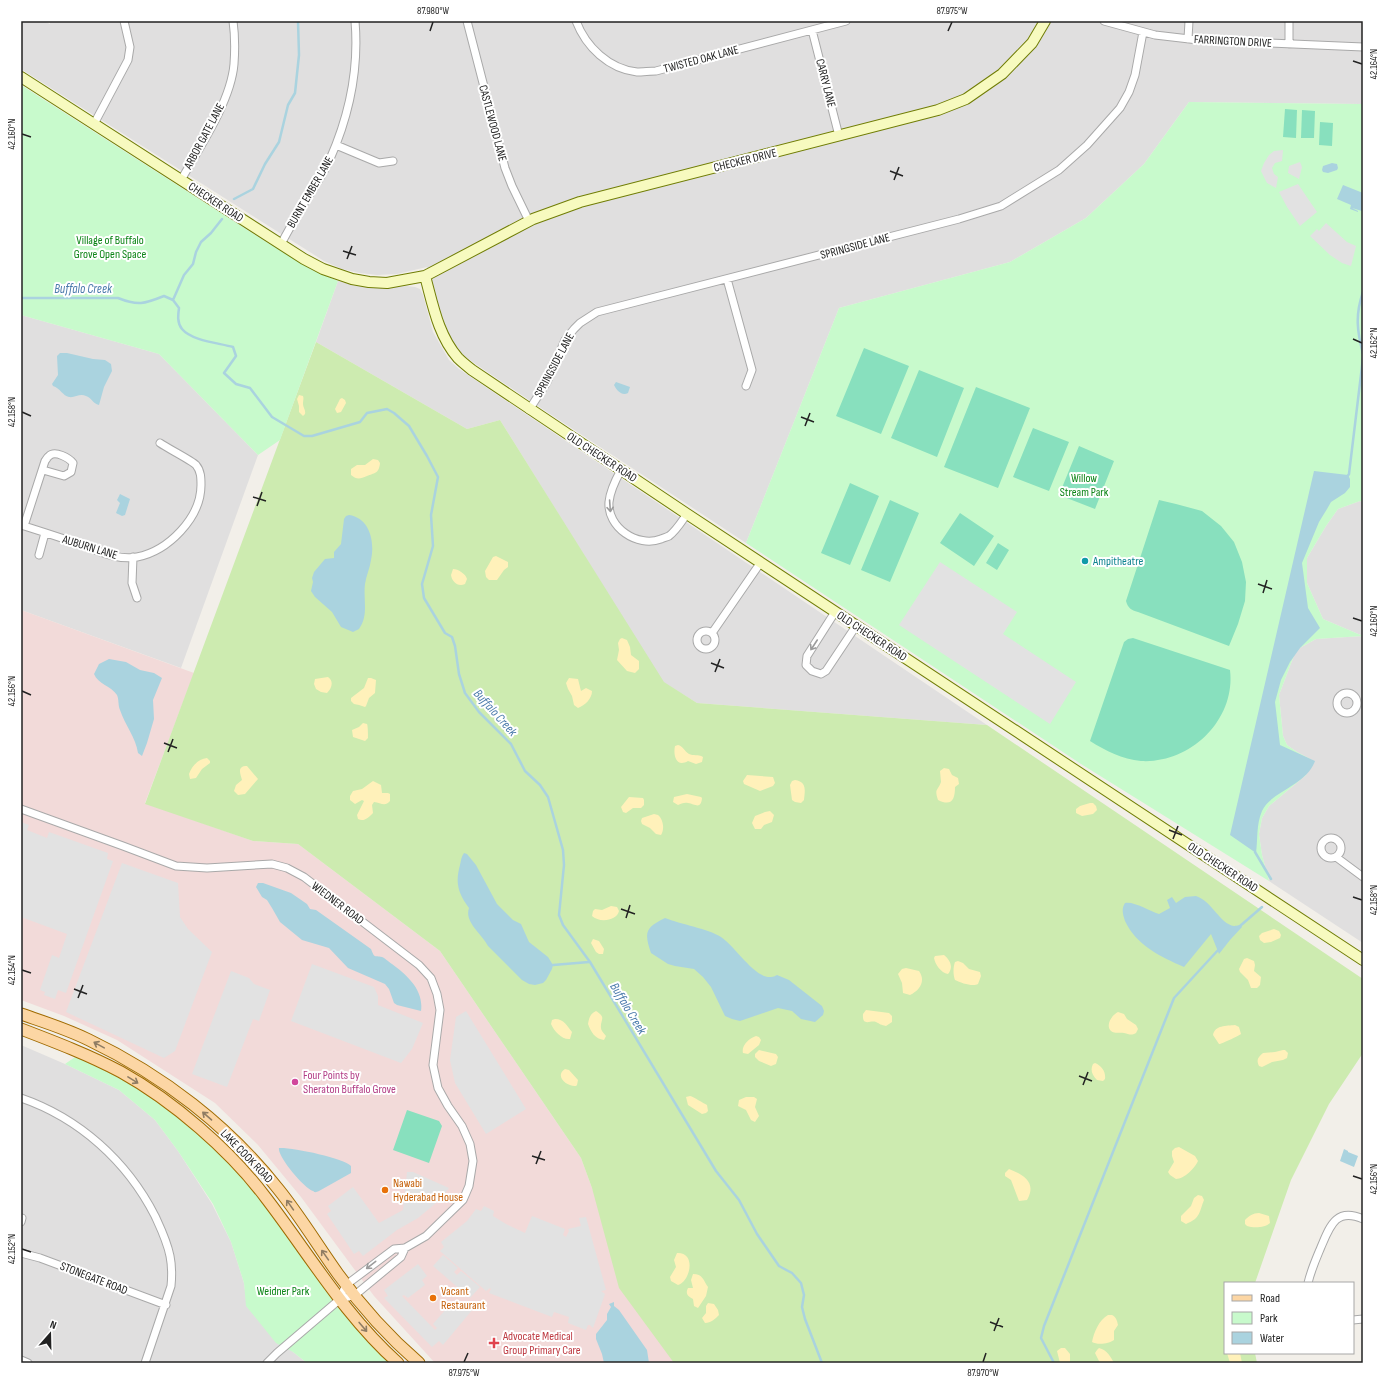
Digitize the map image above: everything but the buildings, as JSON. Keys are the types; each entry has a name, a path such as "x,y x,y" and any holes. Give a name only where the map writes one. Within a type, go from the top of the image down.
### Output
{"main road":[{"name":"LAKE COOK ROAD","path":"21,1014 88,1039 156,1078 192,1103 236,1142 265,1172 346,1284 380,1325 419,1363"},
{"name":"LAKE COOK ROAD","path":"21,1029 84,1054 122,1073 161,1098 202,1130 233,1160 266,1197 339,1300 374,1340 398,1363"}],"street":[{"path":"94,124 128,60 130,47 124,21"},
{"name":"ARBOR GATE LANE","path":"181,180 219,113 230,82 234,64 233,21"},
{"name":"BURNT EMBER LANE","path":"281,244 299,211 321,178 342,130 351,96 355,66 355,21"},
{"name":"CASTLEWOOD LANE","path":"467,21 505,168 529,221"},
{"name":"TWISTED OAK LANE","path":"576,21 585,38 595,51 608,62 624,69 638,72 656,71 846,21"},
{"name":"CHECKER DRIVE","path":"425,276 529,221 580,202 938,110 966,99 1002,74 1032,43 1045,21"},
{"name":"FARRINGTON DRIVE","path":"1104,21 1155,35 1188,39 1363,47"},
{"path":"1188,39 1189,21"},
{"path":"1289,44 1290,21"},
{"name":"CARRY LANE","path":"812,30 839,136"},
{"name":"SPRINGSIDE LANE","path":"529,410 547,382 565,340 580,323 598,312 958,219 1001,206 1032,188 1059,170 1087,145 1120,108 1129,92 1135,75 1143,32"},
{"name":"CHECKER ROAD","path":"21,77 281,244 323,269 352,279 369,282 387,283 425,276"},
{"path":"336,146 380,163 393,162"},
{"name":"OLD CHECKER ROAD","path":"425,276 442,334 449,347 458,358 472,370 529,410 1363,960"},
{"path":"727,279 752,370 746,386"},
{"name":"AUBURN LANE","path":"23,525 117,557 136,557 154,552 168,543 183,529 196,509 201,491 201,474 196,464 160,443"},
{"path":"23,525 42,470"},
{"path":"621,470 613,487 609,501 610,512 624,533 633,538 647,541 657,540 669,536 687,514"},
{"path":"39,555 45,532"},
{"path":"133,557 132,583 137,598"},
{"path":"712,633 760,562"},
{"path":"835,612 807,656 807,667 814,673 820,674 826,671 856,626"},
{"name":"WIEDNER ROAD","path":"21,809 176,866 207,868 272,864 287,868 304,877 419,965 431,978 437,994 440,1010 433,1064 438,1088 462,1126 470,1144 474,1161 469,1186 463,1200 426,1236 405,1248"},
{"path":"1336,857 1363,877"},
{"path":"21,1098 44,1107 76,1125 101,1145 129,1175 150,1206 165,1237 170,1255 172,1273 171,1286 166,1305 145,1363"},
{"path":"1308,1282 1329,1227 1337,1219 1346,1215 1356,1216 1363,1219"},
{"path":"339,1300 346,1284 394,1249 405,1248"},
{"path":"267,1363 339,1300 355,1295 400,1257 405,1248"},
{"name":"STONEGATE ROAD","path":"21,1253 40,1258 166,1305"},
{"path":"21,1360 28,1363"}],"shaded area":[{"path":"21,21 44,21 50,24 50,21 1363,21 1363,104 1189,102 1144,164 1086,218 1010,262 839,308 746,543 463,355 453,342 441,315 427,267 397,274 377,275 342,269 324,261 21,69"},
{"path":"1283,150 1282,161 1275,163 1272,168 1274,174 1278,177 1276,188 1267,183 1261,171 1269,155 1274,151"},
{"path":"1300,162 1302,167 1299,179 1288,173 1289,166"},
{"path":"1298,184 1317,212 1300,226 1279,192"},
{"path":"1326,223 1347,242 1356,246 1351,266 1342,263 1330,255 1310,236 1317,229 1319,231"},
{"path":"338,281 356,286 407,286 420,289 433,332 449,360 459,369 987,725 697,703 663,682 500,420 467,429 316,342"},
{"path":"21,315 159,354 258,455 181,668 21,610"},
{"path":"1360,501 1363,502 1363,636 1323,619 1307,583 1307,558 1326,526 1338,509"},
{"path":"940,562 1017,612 1003,634 1076,682 1050,724 899,625"},
{"path":"21,610 194,673 145,803 253,841 298,844 440,951 581,1158 592,1188 675,1363 435,1363 374,1296 301,1197 258,1145 215,1103 117,1040 64,1016 21,1000"},
{"path":"1363,636 1363,943 1269,881 1262,855 1259,834 1262,818 1269,806 1306,775 1312,760 1287,745 1283,736 1279,695 1296,650 1316,639"},
{"path":"21,822 29,825 27,830 47,838 49,832 108,853 107,859 113,861 66,993 58,990 55,999 44,995 45,992 40,990 52,955 59,958 67,934 21,917"},
{"path":"122,863 178,883 180,917 188,929 212,952 175,1051 164,1058 66,1012"},
{"path":"312,964 374,987 378,996 378,1005 423,1023 412,1049 401,1063 291,1021"},
{"path":"231,971 249,978 254,984 270,990 259,1021 253,1019 227,1087 192,1074"},
{"path":"466,1011 526,1109 486,1134 455,1083 450,1060 456,1017"},
{"path":"21,1045 119,1090 155,1120 178,1151 212,1204 231,1242 244,1283 247,1306 293,1352 307,1363 21,1363"},
{"path":"407,1172 413,1172 449,1188 442,1198 418,1218 397,1230 363,1256 359,1251 354,1254 327,1214 331,1211 328,1206 353,1187 379,1223 403,1210"},
{"path":"484,1206 494,1211 493,1216 525,1233 532,1216 565,1229 563,1235 566,1237 569,1231 568,1229 581,1226 579,1218 586,1217 606,1290 601,1291 605,1294 593,1328 588,1325 586,1330 568,1323 569,1317 554,1312 552,1317 489,1293 490,1288 486,1291 440,1251 444,1247 441,1242 467,1221 476,1209 481,1211"},
{"path":"443,1255 458,1268 454,1272 457,1275 461,1271 480,1287 470,1298 433,1266"},
{"path":"418,1264 427,1276 422,1280 425,1285 408,1298 404,1295 402,1296 435,1330 437,1328 433,1324 453,1301 463,1310 468,1305 473,1309 443,1345 439,1341 432,1347 384,1298 388,1296 384,1290"}],"green space":[{"name":"Village of Buffalo Grove Open Space","path":"21,85 263,240 312,270 338,281 280,440 258,455 159,354 21,315"},
{"name":"Willow Stream Park","path":"1189,102 1363,104 1363,502 1360,501 1338,509 1326,526 1307,558 1307,583 1323,619 1363,636 1316,639 1296,650 1279,695 1283,736 1287,745 1312,760 1306,775 1269,806 1262,818 1259,834 1262,855 1269,881 1081,764 746,543 839,308 1010,262 1086,218 1144,164"},
{"path":"1285,109 1297,110 1296,138 1283,137"},
{"path":"1302,110 1315,111 1314,138 1301,138"},
{"path":"1320,122 1333,123 1332,146 1319,145"},
{"path":"316,342 467,429 500,420 664,682 697,703 987,725 1363,979 1363,1053 1329,1104 1291,1180 1255,1282 1224,1282 1224,1354 1255,1354 1257,1363 674,1363 619,1288 592,1188 581,1158 440,951 298,844 253,841 145,804"},
{"path":"864,348 909,366 881,434 836,416"},
{"path":"919,370 964,388 937,457 891,438"},
{"path":"976,387 1030,408 998,488 944,467"},
{"path":"1033,428 1069,442 1049,491 1013,477"},
{"path":"1079,446 1114,461 1095,509 1059,495"},
{"path":"850,483 879,496 850,565 821,553"},
{"path":"890,500 919,513 890,582 861,570"},
{"path":"1159,500 1202,511 1221,526 1234,542 1242,562 1246,582 1245,601 1229,646 1133,610 1126,601"},
{"path":"960,513 994,536 974,566 940,543"},
{"path":"998,543 1009,550 997,570 986,563"},
{"path":"1133,638 1230,670 1230,688 1226,706 1217,722 1206,735 1192,747 1176,755 1159,760 1134,760 1114,754 1090,741 1124,642"},
{"name":"Weidner Park","path":"78,1055 125,1080 152,1098 199,1134 235,1167 392,1363 307,1363 293,1352 276,1343 246,1306 244,1283 231,1242 213,1204 178,1151 155,1120 119,1090 65,1064"},
{"path":"407,1110 439,1121 442,1126 429,1163 393,1150"}],"sand":[{"path":"299,395 303,396 305,414 303,416 299,412 297,399"},
{"path":"342,398 346,403 341,412 337,413 335,409"},
{"path":"373,459 378,460 380,463 379,469 376,472 360,478 355,478 351,475 351,469 357,465 365,465"},
{"path":"496,556 508,562 508,567 497,580 489,580 486,577 485,571 493,557"},
{"path":"453,569 465,575 467,579 465,584 460,585 454,582 451,575"},
{"path":"622,638 627,640 631,655 639,661 639,669 635,673 627,671 617,660 619,650 618,643"},
{"path":"328,677 331,680 332,685 327,693 316,689 314,684 315,679"},
{"path":"368,678 376,680 375,693 369,698 365,707 354,704 351,701 351,698 364,688"},
{"path":"569,678 578,679 581,691 586,688 592,691 591,697 588,701 578,708 574,705 566,683"},
{"path":"363,723 367,724 368,727 368,738 365,741 353,737 352,730 359,727"},
{"path":"678,745 689,754 703,757 702,762 696,764 688,761 684,763 678,762 674,753 675,746"},
{"path":"207,758 210,763 202,769 196,778 190,779 189,774 192,768 198,761"},
{"path":"247,766 258,779 245,794 238,795 234,791 236,785 242,780 240,769"},
{"path":"944,768 949,769 952,775 958,778 959,784 955,787 952,801 947,803 938,800 936,793 941,782 940,771"},
{"path":"747,775 773,777 775,783 773,786 760,791 744,784 743,781"},
{"path":"795,780 802,783 804,787 804,800 801,803 792,800 790,785 792,781"},
{"path":"373,781 381,785 382,793 390,794 390,801 385,804 374,802 372,805 373,813 366,819 360,820 358,819 357,815 364,801 362,800 355,804 350,800 350,796 353,791 362,789"},
{"path":"687,794 701,797 700,804 685,803 678,805 673,802 674,797"},
{"path":"629,797 643,798 644,805 641,808 633,808 626,813 623,812 621,807"},
{"path":"1093,803 1096,806 1097,810 1093,814 1082,816 1076,813 1076,809 1080,806"},
{"path":"770,811 774,815 772,822 764,825 761,829 755,829 752,823 755,816"},
{"path":"654,814 660,817 662,822 663,830 661,835 656,834 650,828 642,824 641,821 642,818"},
{"path":"611,906 617,907 619,911 615,917 607,920 599,920 592,916 595,909 602,910"},
{"path":"1274,929 1279,931 1281,935 1280,938 1264,943 1260,940 1259,936 1262,933"},
{"path":"593,939 599,941 604,949 603,954 596,952 591,943"},
{"path":"944,955 948,959 951,966 948,974 939,968 934,958 935,956"},
{"path":"1247,958 1254,961 1254,971 1261,977 1260,985 1257,988 1251,988 1248,980 1239,969 1244,959"},
{"path":"958,961 963,963 969,969 980,972 981,976 978,984 970,985 955,980 954,966 955,962"},
{"path":"906,968 919,971 922,978 921,985 917,991 910,995 903,993 902,983 898,974 902,969"},
{"path":"866,1010 889,1013 892,1016 892,1022 886,1026 876,1022 865,1022 863,1014"},
{"path":"596,1011 602,1017 601,1029 606,1036 604,1040 594,1035 588,1024 590,1016"},
{"path":"1118,1012 1124,1014 1127,1019 1136,1025 1138,1029 1136,1033 1130,1034 1114,1032 1109,1029 1110,1020"},
{"path":"558,1019 567,1025 572,1032 570,1039 561,1037 554,1029 551,1024 552,1020"},
{"path":"1235,1025 1239,1027 1241,1034 1219,1044 1213,1035 1216,1029"},
{"path":"756,1036 761,1040 759,1045 748,1054 743,1053 743,1048 746,1043"},
{"path":"759,1050 776,1054 778,1057 776,1064 771,1066 759,1061 755,1057 755,1054"},
{"path":"1283,1050 1288,1053 1287,1058 1272,1062 1262,1067 1259,1066 1258,1059 1263,1053"},
{"path":"1095,1063 1100,1066 1104,1072 1105,1079 1103,1081 1097,1080 1093,1074 1092,1068 1093,1064"},
{"path":"565,1069 569,1070 578,1080 576,1086 569,1085 561,1078 562,1072"},
{"path":"690,1096 707,1105 708,1111 702,1114 688,1105 686,1097"},
{"path":"746,1097 754,1097 757,1099 755,1107 759,1116 755,1122 751,1120 746,1110 738,1106 739,1100"},
{"path":"1179,1147 1195,1156 1198,1161 1189,1173 1179,1179 1176,1179 1168,1172 1174,1162 1172,1151"},
{"path":"1009,1169 1020,1174 1030,1184 1031,1189 1027,1200 1019,1201 1011,1180 1005,1176 1005,1173"},
{"path":"1198,1195 1202,1196 1204,1200 1200,1211 1197,1217 1186,1224 1181,1221 1181,1216 1191,1206 1194,1198"},
{"path":"1259,1213 1269,1216 1270,1223 1268,1225 1250,1227 1245,1224 1245,1220 1248,1217"},
{"path":"677,1253 683,1254 687,1257 690,1268 686,1279 678,1285 671,1281 670,1277 676,1267 674,1260"},
{"path":"693,1274 701,1276 708,1287 706,1296 698,1308 694,1306 693,1299 688,1296 687,1293 688,1288 693,1288 691,1280"},
{"path":"708,1303 714,1304 719,1315 711,1322 705,1323 702,1318 706,1313 706,1306"},
{"path":"1108,1315 1112,1315 1118,1323 1114,1331 1114,1340 1103,1344 1092,1342 1097,1327"},
{"path":"1061,1348 1065,1348 1070,1354 1070,1363 1060,1363 1057,1351"},
{"path":"1099,1348 1110,1356 1114,1363 1100,1363 1095,1353"},
{"path":"1227,1354 1240,1354 1242,1363 1230,1363"}],"water":[{"path":"1332,163 1337,164 1337,170 1328,173 1323,172 1323,166"},
{"path":"1343,185 1363,193 1362,211 1352,208 1358,212 1350,209 1351,205 1337,199"},
{"path":"60,353 105,360 111,364 112,371 104,387 99,405 84,395 71,397 67,396 58,388 53,386 52,384 58,375 57,356"},
{"path":"616,382 630,387 628,393 624,394 618,391 614,385"},
{"path":"1314,471 1348,475 1350,479 1350,487 1345,493 1331,502 1319,522 1302,563 1308,608 1320,628 1300,648 1290,662 1281,680 1275,702 1280,745 1315,761 1311,770 1304,777 1266,804 1260,816 1256,853 1230,835"},
{"path":"120,494 130,499 125,515 122,516 116,513 120,503 117,500"},
{"path":"349,515 356,517 366,526 372,546 372,553 365,584 364,618 359,629 353,632 341,627 332,612 315,597 311,591 314,572 325,559 334,558 334,552 341,544 344,519"},
{"path":"109,659 126,662 140,670 154,673 162,678 153,700 154,719 142,756 138,753 135,742 122,716 117,695 98,680 94,674 99,664"},
{"path":"464,853 467,854 476,865 497,904 513,920 521,924 529,942 548,957 553,965 543,983 535,985 529,984 522,980 488,946 474,928 469,918 469,908 458,888 458,871"},
{"path":"258,883 263,883 291,893 307,904 310,909 316,910 371,949 375,956 383,958 398,968 409,978 417,990 420,996 421,1011 397,1005 394,1003 389,989 385,984 348,968 329,948 302,940 280,922 267,900 262,897 256,887"},
{"path":"1196,896 1207,903 1224,921 1234,926 1241,925 1242,927 1219,954 1211,934 1184,967 1158,954 1142,943 1125,921 1123,910 1125,903 1137,905 1159,914 1170,908 1167,900 1172,897 1176,903 1185,897"},
{"path":"665,918 716,934 721,937 727,941 758,973 771,977 777,975 789,980 822,1006 824,1011 823,1015 815,1022 801,1019 792,1011 778,1008 740,1021 725,1016 711,987 694,969 668,964 651,953 647,940 648,931 653,925"},
{"path":"279,1148 305,1151 338,1160 351,1166 351,1173 315,1192 309,1189 292,1171 282,1158"},
{"path":"1344,1149 1358,1156 1354,1167 1340,1161"},
{"path":"614,1302 614,1306 619,1310 647,1350 649,1363 604,1363 596,1339 596,1334 607,1320 607,1314 611,1307 609,1304"}],"waterway":[{"path":"234,199 253,189 265,164 279,142 288,105 295,93 299,55 298,21"},
{"path":"173,300 184,275 193,264 196,252 201,242 211,233 222,219"},
{"path":"1363,292 1360,300 1358,316 1359,338 1363,354"},
{"name":"Buffalo Creek","path":"21,298 118,298 141,303 164,296 173,300 179,308 179,324 186,333 199,339 233,347 236,356 224,373 236,384 250,388 272,417 304,436 312,436 360,422 367,413 387,409 409,426 438,477 431,515 433,546 422,584 424,598 445,633 452,637 455,646 459,674 465,693 479,712 511,744 525,771 540,785 548,797 563,850 564,865 559,915 563,925 590,962 716,1171 739,1200 757,1234 779,1266 792,1273 801,1283 804,1295 802,1307 805,1319 822,1363"},
{"path":"1347,477 1349,474 1363,358"},
{"path":"1255,852 1271,879"},
{"path":"1240,926 1262,907"},
{"path":"1054,1363 1041,1338 1044,1326 1174,998 1219,949"},
{"path":"553,965 589,962"}],"place":[{"name":"Ampitheatre","path":"1085,561"},
{"name":"Four Points by Sheraton Buffalo Grove","path":"295,1082"},
{"name":"Nawabi Hyderabad House","path":"385,1190"},
{"name":"Vacant Restaurant","path":"433,1298"},
{"name":"Advocate Medical Group Primary Care","path":"494,1343"}]}
